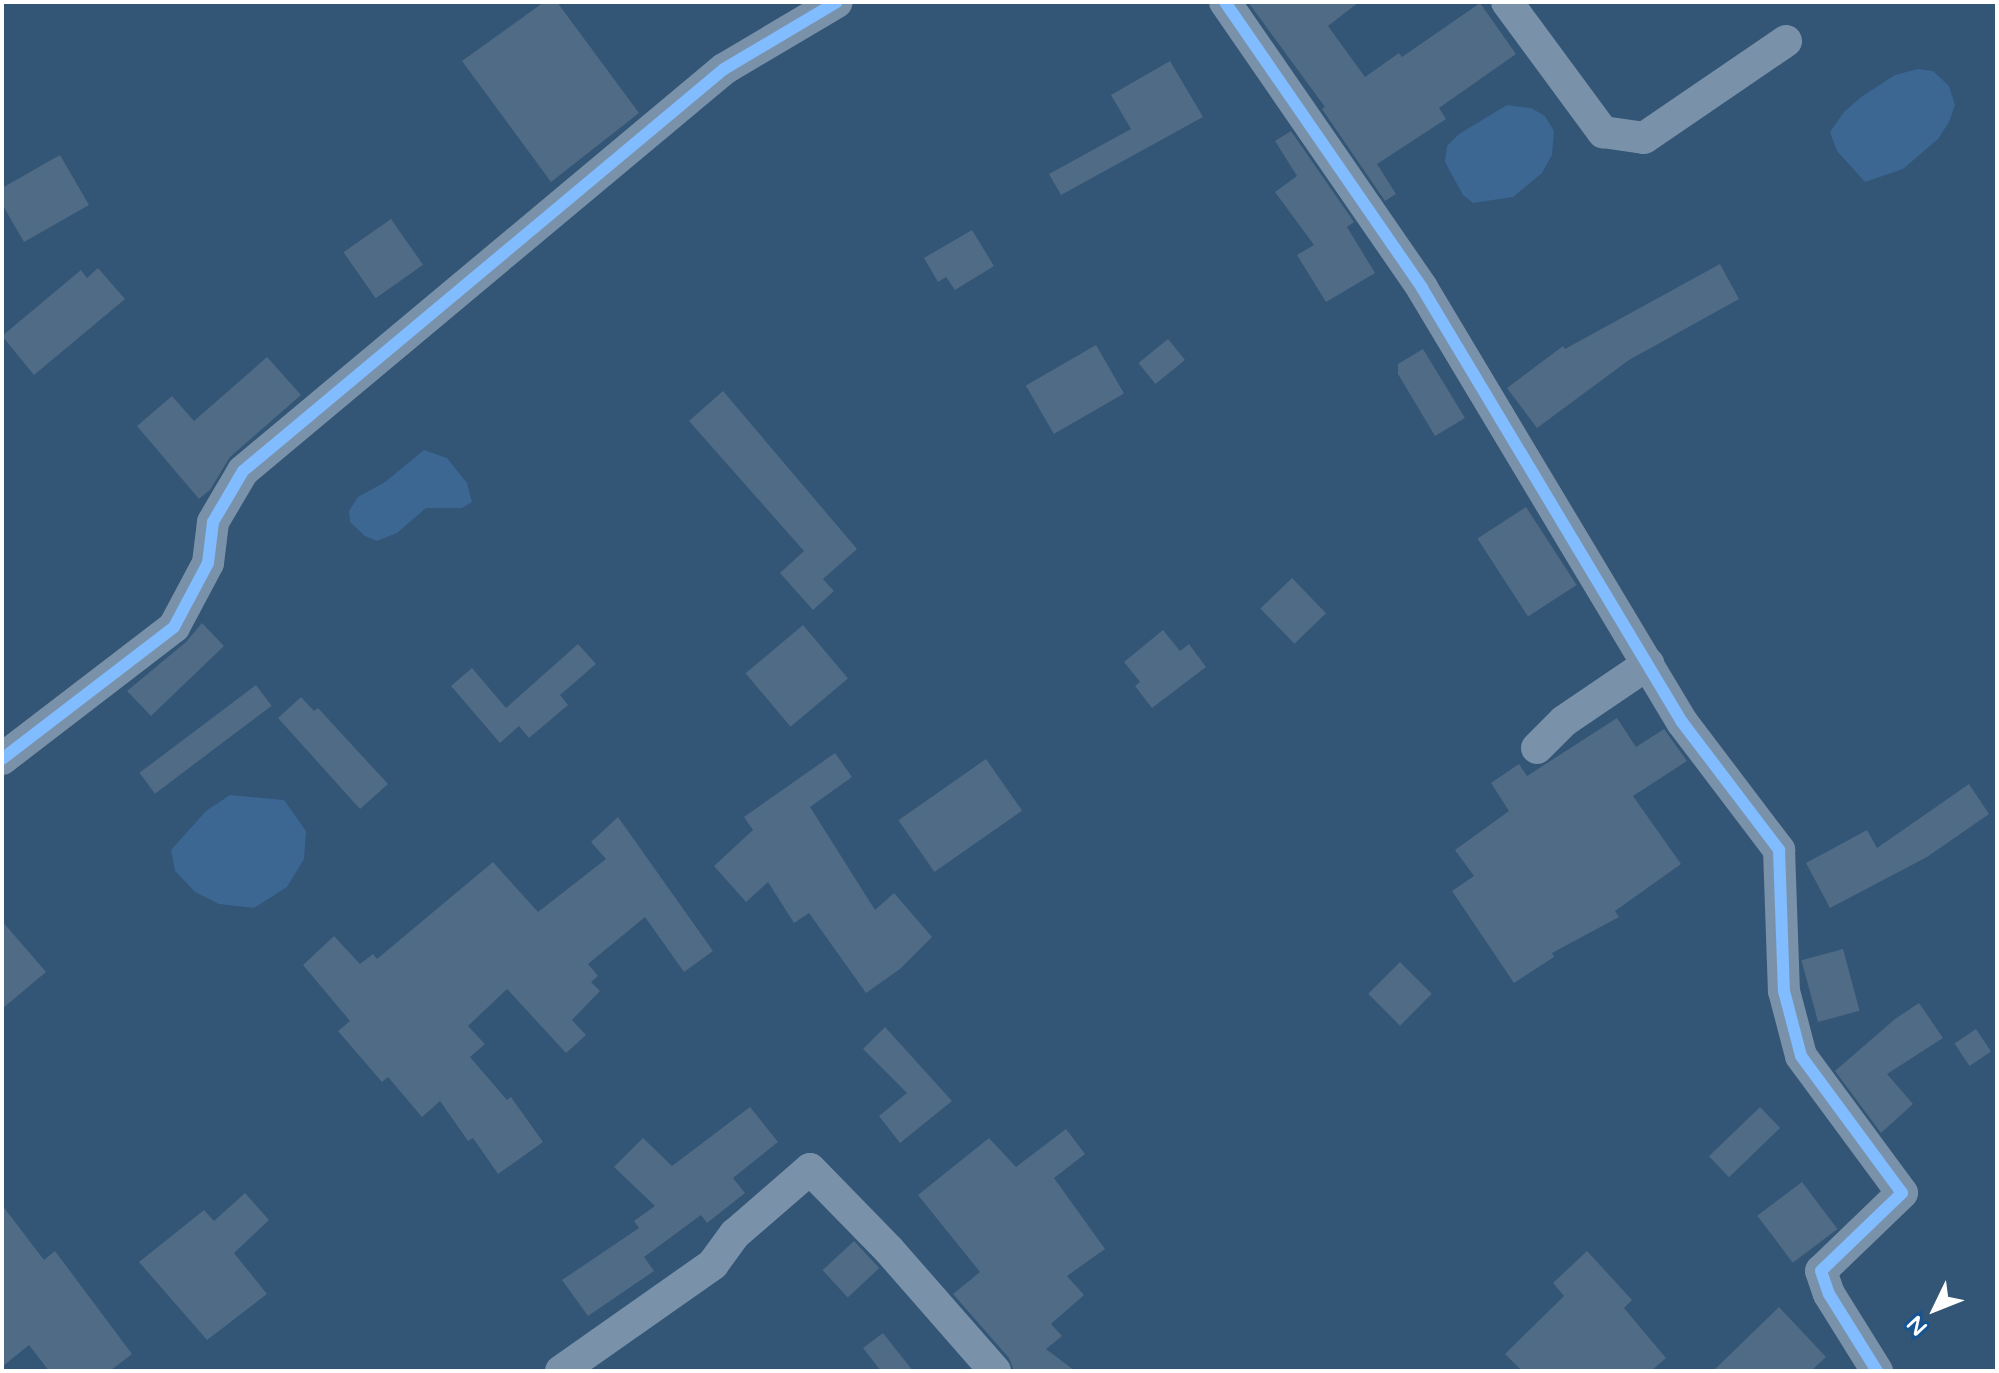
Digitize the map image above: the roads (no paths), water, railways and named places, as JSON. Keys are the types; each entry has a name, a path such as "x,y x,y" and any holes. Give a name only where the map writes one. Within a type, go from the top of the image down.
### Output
{"street":[{"path":"2,759 174,627 208,563 213,522 243,471 724,69 837,2"},
{"path":"1225,2 1422,288 1682,722 1779,850 1784,991 1801,1056 1902,1193 1821,1271 1829,1294 1877,1371"},
{"path":"1507,2 1603,132 1644,138 1786,41"},
{"path":"1537,748 1564,721 1648,664"},
{"path":"561,1371 713,1264 735,1234 810,1169 889,1250 995,1371"}],"water":[{"path":"1918,69 1933,71 1949,86 1955,105 1949,122 1938,139 1903,169 1865,182 1837,151 1830,132 1844,112 1861,97 1895,75"},
{"path":"1507,105 1531,108 1545,116 1554,131 1552,155 1542,173 1513,197 1473,203 1463,195 1445,162 1447,146 1459,134"},
{"path":"424,450 447,458 467,483 472,502 462,508 426,508 397,533 377,541 365,536 350,522 349,511 358,497 385,482"},
{"path":"230,795 284,800 306,831 304,859 287,887 254,908 219,904 195,892 175,871 171,850 206,811"}]}
